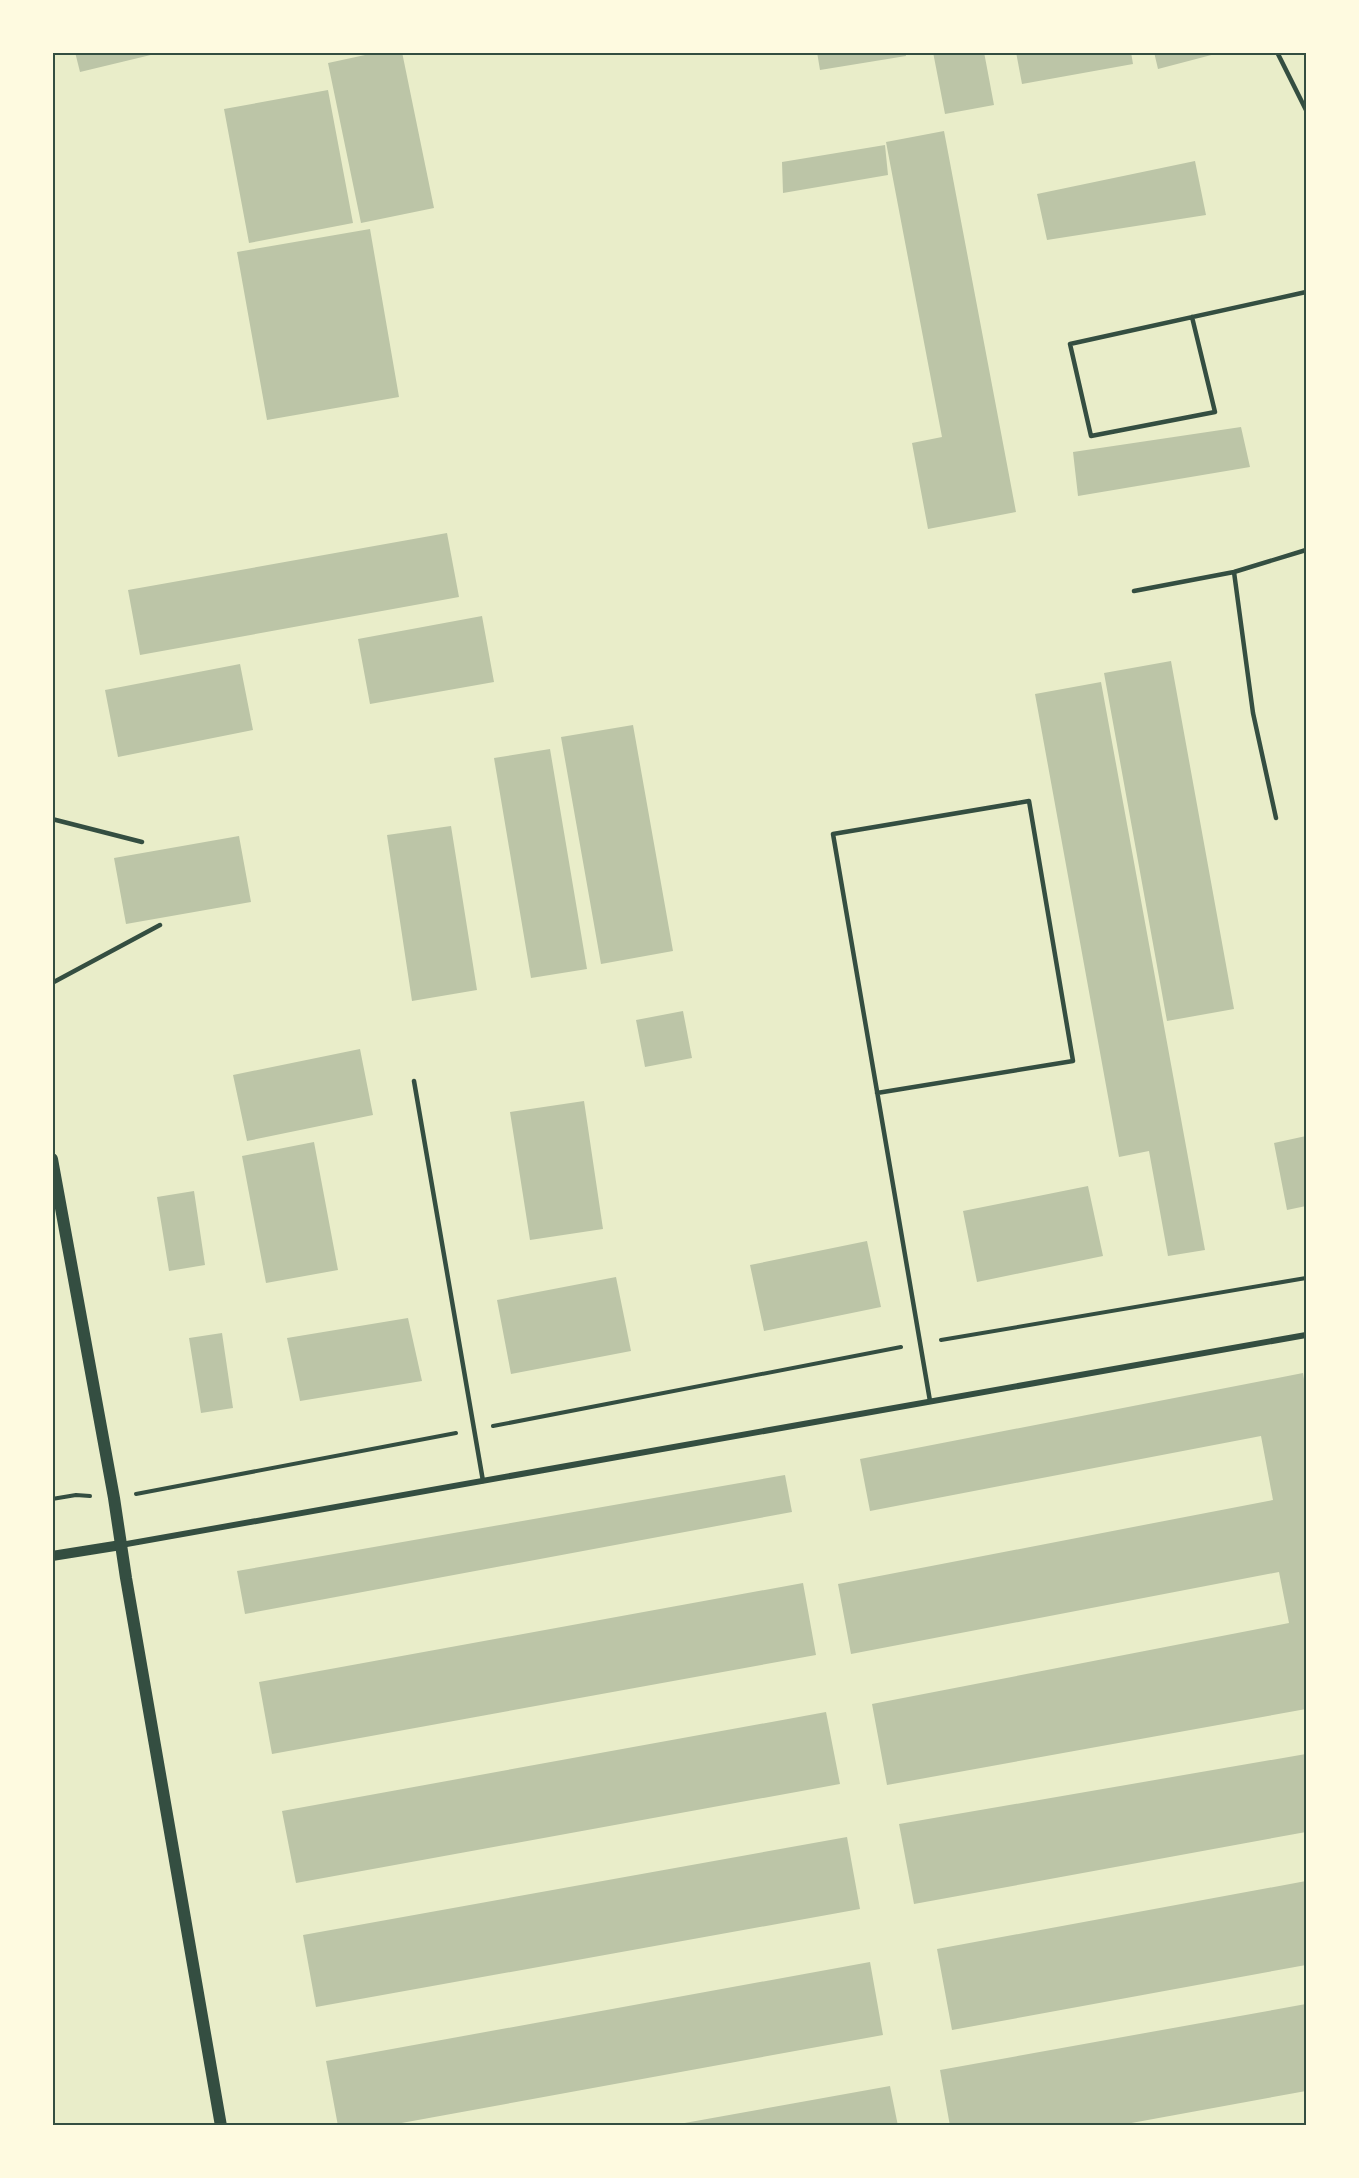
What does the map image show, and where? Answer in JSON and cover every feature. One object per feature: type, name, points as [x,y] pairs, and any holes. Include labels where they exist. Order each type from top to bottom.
[{"type":"main road","points":[[52,1159],[114,1498],[221,2126]]},
{"type":"street","points":[[52,1556],[1306,1335]]},
{"type":"lane","points":[[1277,52],[1306,110]]},
{"type":"lane","points":[[1192,317],[1215,412],[1091,436],[1070,344],[1192,317],[1306,292]]},
{"type":"lane","points":[[1134,591],[1234,572],[1306,550]]},
{"type":"lane","points":[[1234,572],[1253,713],[1276,818]]},
{"type":"lane","points":[[877,1093],[1073,1061],[1029,801],[833,834],[877,1093],[930,1401]]},
{"type":"lane","points":[[52,819],[142,842]]},
{"type":"lane","points":[[52,983],[160,925]]},
{"type":"lane","points":[[414,1081],[483,1481]]},
{"type":"path","points":[[52,1499],[76,1495],[114,1498],[920,1344],[1306,1278]]},
{"type":"building","points":[[75,52],[159,52],[159,53],[80,72]]},
{"type":"building","points":[[379,52],[402,52],[434,208],[361,223],[328,63]]},
{"type":"building","points":[[817,52],[905,52],[906,56],[820,70]]},
{"type":"building","points":[[933,52],[984,52],[994,105],[945,114]]},
{"type":"building","points":[[1016,52],[1131,52],[1133,64],[1022,84]]},
{"type":"building","points":[[1154,52],[1219,52],[1219,53],[1158,69]]},
{"type":"building","points":[[328,90],[353,223],[249,243],[224,109]]},
{"type":"building","points":[[944,131],[1016,512],[928,529],[912,443],[942,437],[886,142]]},
{"type":"building","points":[[885,145],[888,175],[783,193],[782,162]]},
{"type":"building","points":[[1195,161],[1206,215],[1047,240],[1037,194]]},
{"type":"building","points":[[370,229],[399,397],[267,420],[237,252]]},
{"type":"building","points":[[1241,427],[1250,467],[1078,496],[1073,452]]},
{"type":"building","points":[[447,533],[459,597],[140,655],[128,590]]},
{"type":"building","points":[[482,616],[494,682],[370,704],[358,639]]},
{"type":"building","points":[[1171,661],[1234,1009],[1167,1021],[1104,673]]},
{"type":"building","points":[[240,664],[253,730],[118,757],[105,690]]},
{"type":"building","points":[[1101,682],[1205,1250],[1168,1256],[1149,1151],[1119,1157],[1035,694]]},
{"type":"building","points":[[633,725],[673,951],[601,964],[561,737]]},
{"type":"building","points":[[550,749],[587,969],[531,978],[494,758]]},
{"type":"building","points":[[451,826],[477,990],[412,1001],[387,835]]},
{"type":"building","points":[[239,836],[251,902],[126,924],[114,858]]},
{"type":"building","points":[[683,1011],[692,1058],[645,1067],[636,1020]]},
{"type":"building","points":[[360,1049],[373,1115],[247,1141],[233,1075]]},
{"type":"building","points":[[584,1101],[603,1229],[530,1240],[510,1112]]},
{"type":"building","points":[[1306,1136],[1306,1206],[1287,1210],[1274,1143]]},
{"type":"building","points":[[314,1142],[338,1270],[266,1283],[242,1156]]},
{"type":"building","points":[[1088,1186],[1103,1256],[977,1282],[963,1211]]},
{"type":"building","points":[[194,1191],[205,1265],[169,1271],[157,1197]]},
{"type":"building","points":[[867,1241],[881,1307],[764,1331],[750,1265]]},
{"type":"building","points":[[616,1277],[631,1351],[511,1374],[497,1300]]},
{"type":"building","points":[[408,1318],[422,1381],[300,1401],[287,1338]]},
{"type":"building","points":[[222,1333],[233,1408],[201,1413],[189,1338]]},
{"type":"building","points":[[1303,1373],[1306,1391],[1306,1709],[887,1785],[872,1704],[1289,1623],[1279,1572],[851,1654],[838,1584],[1273,1500],[1261,1436],[870,1511],[860,1459]]},
{"type":"building","points":[[785,1475],[792,1512],[245,1614],[237,1571]]},
{"type":"building","points":[[803,1583],[816,1655],[272,1754],[259,1682]]},
{"type":"building","points":[[826,1712],[840,1784],[296,1883],[282,1811]]},
{"type":"building","points":[[1306,1754],[1306,1832],[914,1904],[899,1824]]},
{"type":"building","points":[[847,1837],[860,1909],[316,2007],[303,1935]]},
{"type":"building","points":[[1306,1881],[1306,1965],[952,2030],[937,1949]]},
{"type":"building","points":[[870,1962],[883,2035],[385,2126],[338,2126],[326,2061]]},
{"type":"building","points":[[1306,2004],[1306,2091],[1115,2126],[950,2126],[940,2070]]},
{"type":"building","points":[[890,2086],[898,2126],[679,2126],[679,2124]]}]
